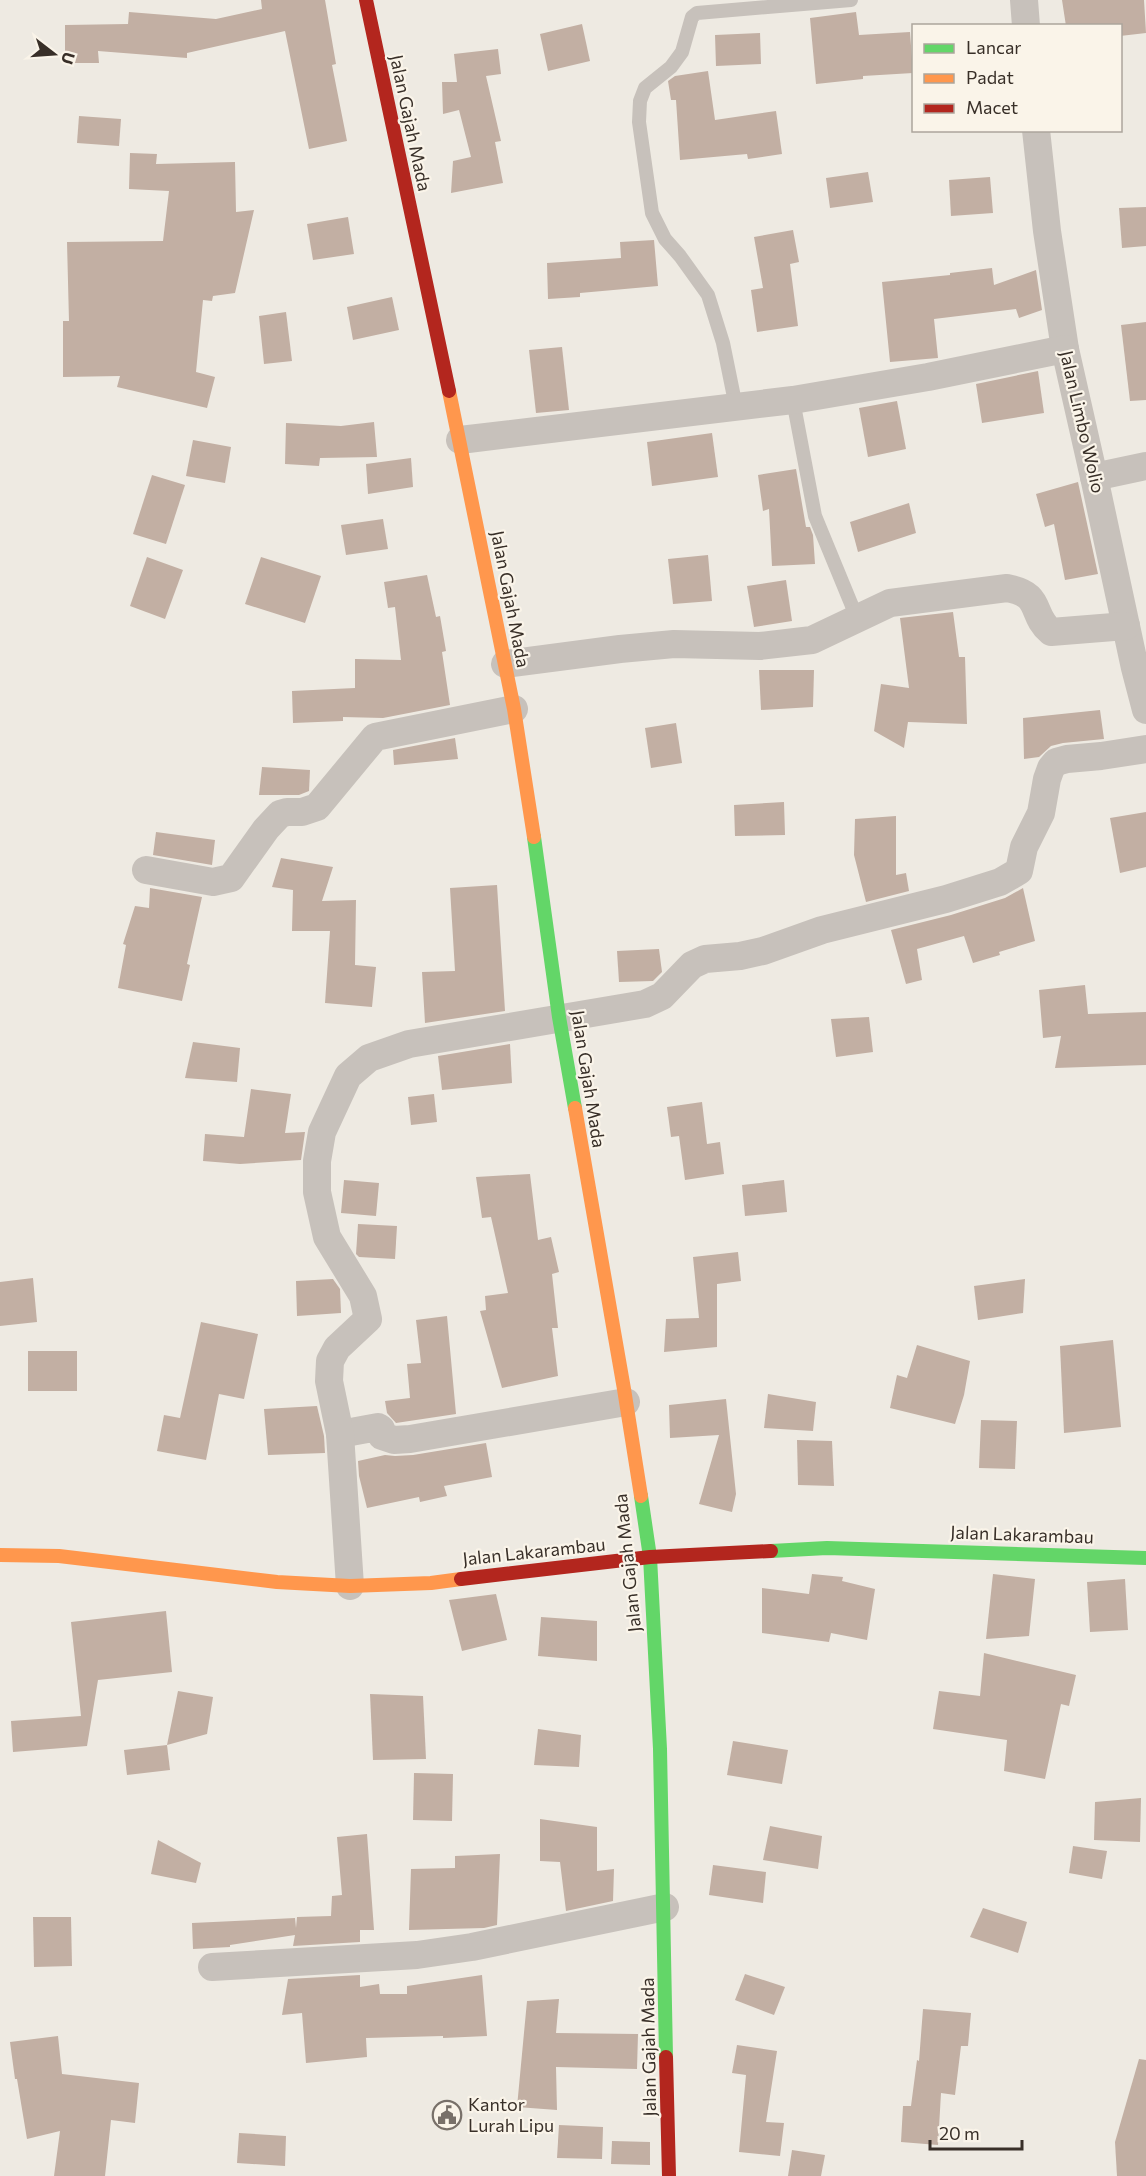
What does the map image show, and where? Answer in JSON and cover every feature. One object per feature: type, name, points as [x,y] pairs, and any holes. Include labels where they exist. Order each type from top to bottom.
[{"type":"main road","name":"Jalan Gajah Mada","points":[[366,0],[460,440],[514,709],[559,1017],[626,1402],[650,1557],[665,1907],[669,2176]]},
{"type":"main road","name":"Jalan Lakarambau","points":[[0,1555],[58,1556],[277,1582],[350,1586],[431,1583],[650,1557],[827,1548],[1146,1558]]},
{"type":"street","points":[[1024,0],[1026,24]]},
{"type":"street","name":"Jalan Limbo Wolio","points":[[1036,132],[1047,231],[1065,349],[1146,710]]},
{"type":"street","points":[[460,440],[793,400],[928,377],[1065,349]]},
{"type":"street","points":[[1094,477],[1146,466]]},
{"type":"street","points":[[505,664],[674,644],[760,646],[812,640],[890,603],[1007,588],[1025,593],[1030,597],[1045,626],[1051,632],[1126,626]]},
{"type":"street","points":[[146,870],[213,882],[231,878],[266,829],[280,814],[302,812],[317,807],[375,737],[514,709]]},
{"type":"street","points":[[350,1586],[340,1434],[329,1381],[330,1360],[338,1348],[368,1319],[368,1313],[363,1296],[327,1237],[317,1192],[317,1161],[322,1132],[348,1076],[369,1058],[409,1044],[645,1004],[662,996],[692,964],[705,959],[740,956],[763,951],[822,930],[946,899],[1000,882],[1019,871],[1024,847],[1041,813],[1047,779],[1056,762],[1146,749]]},
{"type":"street","points":[[340,1434],[378,1427],[381,1429],[382,1436],[394,1440],[410,1439],[626,1402]]},
{"type":"street","points":[[212,1967],[417,1955],[471,1947],[665,1907]]},
{"type":"lane","points":[[735,407],[723,343],[716,314],[708,295],[665,239],[652,213],[639,122],[640,101],[645,88],[671,67],[682,52],[692,17],[697,13],[850,0]]},
{"type":"lane","points":[[793,400],[815,516],[857,618]]},
{"type":"building","points":[[261,0],[325,0],[336,64],[332,65],[347,141],[309,149],[285,31],[187,53],[187,58],[98,51],[99,63],[65,63],[65,25],[128,24],[129,12],[216,19],[262,9]]},
{"type":"building","points":[[1062,0],[1144,0],[1146,33],[1122,36],[1122,24],[1066,24]]},
{"type":"building","points":[[856,12],[859,35],[910,32],[912,73],[863,76],[863,79],[816,84],[810,18]]},
{"type":"building","points":[[582,24],[590,61],[548,71],[540,34]]},
{"type":"building","points":[[760,33],[761,64],[716,66],[715,35]]},
{"type":"building","points":[[498,49],[501,74],[486,76],[501,141],[495,142],[503,183],[451,193],[453,161],[471,157],[459,110],[443,114],[442,82],[457,82],[454,54]]},
{"type":"building","points":[[708,71],[715,120],[776,111],[782,154],[748,159],[747,154],[680,160],[676,100],[671,100],[668,81],[675,76]]},
{"type":"building","points":[[79,116],[121,119],[119,146],[77,143]]},
{"type":"building","points":[[130,153],[157,154],[156,164],[235,162],[236,212],[254,210],[235,293],[213,296],[212,301],[203,300],[196,372],[215,377],[207,408],[117,387],[120,376],[63,377],[63,321],[69,321],[67,242],[163,241],[169,191],[129,189]]},
{"type":"building","points":[[868,172],[873,202],[830,208],[826,178]]},
{"type":"building","points":[[990,177],[993,213],[951,216],[949,180]]},
{"type":"building","points":[[1146,207],[1146,246],[1122,248],[1119,208]]},
{"type":"building","points":[[348,217],[354,254],[313,260],[307,224]]},
{"type":"building","points":[[793,230],[799,262],[790,264],[798,326],[757,332],[751,290],[763,288],[754,237]]},
{"type":"building","points":[[654,240],[658,286],[580,293],[580,297],[548,299],[547,263],[621,258],[620,242]]},
{"type":"building","points":[[992,268],[994,285],[1036,270],[1042,310],[1019,318],[1016,309],[934,319],[938,358],[890,362],[882,282]]},
{"type":"building","points":[[392,297],[399,330],[353,340],[347,307]]},
{"type":"building","points":[[286,312],[292,361],[264,364],[259,316]]},
{"type":"building","points":[[1146,322],[1146,400],[1130,401],[1121,325]]},
{"type":"building","points":[[562,347],[569,410],[536,413],[529,350]]},
{"type":"building","points":[[1038,371],[1044,413],[982,423],[976,384]]},
{"type":"building","points":[[897,401],[906,449],[868,457],[859,408]]},
{"type":"building","points":[[374,422],[377,457],[320,458],[319,466],[285,464],[286,423],[341,426]]},
{"type":"building","points":[[712,433],[718,477],[652,486],[647,442]]},
{"type":"building","points":[[193,440],[231,447],[225,483],[186,476]]},
{"type":"building","points":[[411,458],[413,487],[368,494],[366,464]]},
{"type":"building","points":[[796,469],[806,527],[810,527],[813,535],[815,564],[772,566],[769,509],[763,511],[758,475]]},
{"type":"building","points":[[152,475],[185,485],[166,544],[133,534]]},
{"type":"building","points":[[1078,482],[1098,574],[1065,580],[1054,524],[1045,527],[1036,494]]},
{"type":"building","points":[[909,503],[916,533],[858,552],[850,522]]},
{"type":"building","points":[[383,519],[388,549],[346,555],[341,525]]},
{"type":"building","points":[[708,555],[712,601],[673,604],[668,559]]},
{"type":"building","points":[[147,557],[183,570],[165,619],[130,606]]},
{"type":"building","points":[[261,557],[321,576],[305,623],[245,604]]},
{"type":"building","points":[[427,575],[436,617],[440,616],[446,651],[442,652],[450,705],[383,718],[343,717],[343,721],[293,723],[292,691],[355,688],[355,659],[401,660],[395,607],[388,608],[384,582]]},
{"type":"building","points":[[786,580],[792,621],[754,627],[747,586]]},
{"type":"building","points":[[953,612],[959,657],[965,657],[967,724],[908,722],[904,748],[874,731],[881,684],[909,688],[900,618]]},
{"type":"building","points":[[759,670],[814,670],[813,707],[761,710]]},
{"type":"building","points":[[1100,710],[1104,739],[1051,746],[1039,757],[1024,759],[1023,718]]},
{"type":"building","points":[[676,723],[682,763],[651,768],[645,728]]},
{"type":"building","points":[[455,738],[458,759],[394,765],[393,750]]},
{"type":"building","points":[[262,767],[310,770],[309,791],[299,795],[259,795]]},
{"type":"building","points":[[784,802],[785,835],[735,836],[734,805]]},
{"type":"building","points":[[1146,812],[1146,867],[1120,873],[1110,818]]},
{"type":"building","points":[[896,816],[896,875],[906,873],[909,891],[866,902],[854,855],[855,819]]},
{"type":"building","points":[[156,832],[215,840],[212,865],[153,855]]},
{"type":"building","points":[[281,858],[333,867],[322,901],[356,900],[355,965],[376,967],[372,1007],[325,1003],[330,931],[292,931],[293,890],[272,887]]},
{"type":"building","points":[[497,885],[505,1011],[425,1023],[422,972],[455,971],[450,888]]},
{"type":"building","points":[[150,888],[202,897],[187,964],[190,965],[182,1001],[118,988],[126,945],[123,944],[135,906],[149,908]]},
{"type":"building","points":[[1023,888],[1035,941],[973,963],[964,936],[917,949],[922,980],[906,984],[891,930],[1005,898]]},
{"type":"building","points":[[659,949],[662,972],[653,981],[619,982],[617,951]]},
{"type":"building","points":[[1085,985],[1088,1014],[1146,1012],[1146,1065],[1055,1068],[1061,1036],[1043,1038],[1039,990]]},
{"type":"building","points":[[869,1017],[873,1052],[836,1057],[831,1019]]},
{"type":"building","points":[[193,1042],[240,1048],[237,1082],[185,1078]]},
{"type":"building","points":[[510,1044],[512,1083],[442,1090],[438,1056]]},
{"type":"building","points":[[251,1089],[291,1094],[285,1133],[305,1132],[301,1160],[240,1164],[203,1161],[205,1134],[244,1137]]},
{"type":"building","points":[[434,1094],[437,1122],[411,1125],[408,1097]]},
{"type":"building","points":[[702,1102],[707,1144],[720,1142],[724,1174],[685,1180],[679,1136],[671,1137],[667,1107]]},
{"type":"building","points":[[530,1174],[538,1240],[551,1237],[559,1272],[552,1274],[558,1328],[552,1328],[558,1376],[502,1388],[480,1311],[486,1310],[485,1296],[508,1293],[491,1217],[482,1218],[476,1177]]},
{"type":"building","points":[[344,1180],[379,1183],[376,1216],[341,1213]]},
{"type":"building","points":[[784,1180],[787,1212],[745,1216],[742,1185]]},
{"type":"building","points":[[358,1224],[397,1226],[395,1259],[359,1257],[356,1254]]},
{"type":"building","points":[[738,1252],[741,1281],[717,1284],[717,1347],[664,1352],[666,1319],[699,1318],[693,1257]]},
{"type":"building","points":[[33,1278],[37,1322],[0,1326],[0,1282]]},
{"type":"building","points":[[333,1279],[340,1289],[341,1313],[297,1316],[296,1281]]},
{"type":"building","points":[[1025,1279],[1023,1313],[978,1320],[974,1286]]},
{"type":"building","points":[[447,1316],[456,1414],[396,1423],[387,1413],[385,1401],[410,1398],[407,1364],[421,1363],[416,1320]]},
{"type":"building","points":[[201,1322],[258,1334],[244,1399],[219,1394],[206,1460],[157,1451],[164,1415],[180,1418]]},
{"type":"building","points":[[1113,1340],[1121,1427],[1064,1433],[1060,1346]]},
{"type":"building","points":[[917,1345],[970,1361],[964,1395],[955,1424],[890,1408],[897,1375],[907,1378]]},
{"type":"building","points":[[28,1351],[77,1351],[77,1391],[28,1391]]},
{"type":"building","points":[[768,1394],[816,1402],[813,1431],[764,1428]]},
{"type":"building","points":[[726,1399],[736,1494],[732,1512],[699,1504],[719,1435],[670,1438],[669,1405]]},
{"type":"building","points":[[317,1406],[324,1436],[325,1453],[268,1455],[264,1409]]},
{"type":"building","points":[[981,1420],[1017,1421],[1015,1469],[979,1468]]},
{"type":"building","points":[[797,1440],[832,1441],[834,1486],[798,1485]]},
{"type":"building","points":[[486,1443],[492,1477],[444,1486],[447,1496],[420,1502],[419,1497],[367,1508],[359,1476],[358,1461],[385,1455],[413,1455]]},
{"type":"building","points":[[812,1574],[843,1577],[842,1581],[875,1589],[867,1640],[831,1633],[829,1642],[762,1633],[762,1588],[809,1594]]},
{"type":"building","points":[[993,1574],[1035,1579],[1029,1636],[986,1639]]},
{"type":"building","points":[[1125,1579],[1128,1630],[1090,1632],[1087,1582]]},
{"type":"building","points":[[496,1594],[507,1640],[462,1651],[449,1600]]},
{"type":"building","points":[[166,1611],[172,1672],[98,1680],[87,1746],[13,1752],[11,1721],[81,1716],[71,1622]]},
{"type":"building","points":[[541,1617],[597,1621],[597,1661],[538,1656]]},
{"type":"building","points":[[984,1653],[1076,1675],[1069,1706],[1061,1704],[1045,1779],[1004,1771],[1007,1740],[933,1729],[939,1691],[980,1696]]},
{"type":"building","points":[[178,1691],[213,1697],[207,1734],[167,1745]]},
{"type":"building","points":[[370,1694],[423,1696],[426,1759],[373,1760]]},
{"type":"building","points":[[538,1729],[581,1735],[579,1767],[534,1765]]},
{"type":"building","points":[[733,1741],[788,1750],[782,1784],[727,1775]]},
{"type":"building","points":[[167,1745],[170,1770],[127,1775],[124,1750]]},
{"type":"building","points":[[414,1773],[453,1774],[452,1821],[413,1820]]},
{"type":"building","points":[[1141,1798],[1140,1842],[1094,1840],[1095,1802]]},
{"type":"building","points":[[540,1819],[597,1827],[597,1871],[614,1869],[613,1901],[566,1911],[560,1862],[540,1861]]},
{"type":"building","points":[[770,1826],[822,1836],[818,1869],[763,1860]]},
{"type":"building","points":[[367,1834],[374,1930],[360,1930],[360,1942],[293,1946],[295,1935],[230,1945],[230,1947],[193,1949],[192,1923],[295,1918],[296,1928],[297,1917],[331,1916],[332,1896],[342,1895],[337,1837]]},
{"type":"building","points":[[158,1840],[201,1863],[196,1883],[151,1874]]},
{"type":"building","points":[[1073,1846],[1107,1851],[1102,1879],[1069,1873]]},
{"type":"building","points":[[500,1854],[497,1925],[484,1928],[409,1930],[411,1869],[455,1868],[455,1856]]},
{"type":"building","points":[[713,1865],[766,1872],[763,1903],[709,1895]]},
{"type":"building","points":[[983,1908],[1027,1922],[1018,1953],[970,1937]]},
{"type":"building","points":[[33,1917],[71,1917],[72,1966],[34,1967]]},
{"type":"building","points":[[745,1974],[785,1987],[774,2015],[735,2000]]},
{"type":"building","points":[[360,1975],[360,1987],[379,1984],[380,1994],[407,1994],[407,1986],[482,1975],[487,2036],[366,2038],[367,2057],[306,2063],[302,2013],[282,2015],[288,1979]]},
{"type":"building","points":[[559,1999],[556,2033],[638,2034],[637,2069],[556,2067],[557,2110],[517,2107],[527,2001]]},
{"type":"building","points":[[923,2009],[971,2013],[968,2046],[961,2046],[955,2095],[941,2093],[938,2145],[901,2142],[903,2106],[911,2106],[917,2060],[919,2061]]},
{"type":"building","points":[[58,2036],[62,2074],[139,2083],[135,2123],[111,2120],[105,2176],[54,2176],[60,2131],[27,2139],[10,2042]]},
{"type":"building","points":[[737,2045],[777,2051],[766,2122],[784,2123],[780,2156],[739,2152],[746,2075],[732,2073]]},
{"type":"building","points":[[1139,2059],[1146,2060],[1146,2176],[1117,2176],[1115,2142]]},
{"type":"building","points":[[559,2125],[603,2127],[602,2159],[557,2158]]},
{"type":"building","points":[[239,2133],[286,2136],[285,2166],[237,2163]]},
{"type":"building","points":[[612,2141],[650,2142],[650,2165],[611,2164]]},
{"type":"building","points":[[792,2150],[825,2155],[821,2176],[788,2176]]},
{"type":"traffic: fast","points":[[534,837],[559,1017],[575,1108]]},
{"type":"traffic: fast","points":[[641,1496],[650,1557],[660,1749],[666,2057]]},
{"type":"traffic: fast","points":[[771,1551],[827,1548],[1146,1558]]},
{"type":"traffic: slow","points":[[449,391],[514,709],[534,837]]},
{"type":"traffic: slow","points":[[575,1108],[641,1496]]},
{"type":"traffic: slow","points":[[0,1555],[59,1556],[277,1582],[350,1586],[431,1583],[461,1579]]},
{"type":"traffic: jam","points":[[366,0],[449,391]]},
{"type":"traffic: jam","points":[[461,1579],[650,1557],[771,1551]]},
{"type":"traffic: jam","points":[[666,2057],[669,2176]]},
{"type":"place","name":"Kantor Lurah Lipu","points":[[447,2115]]}]
